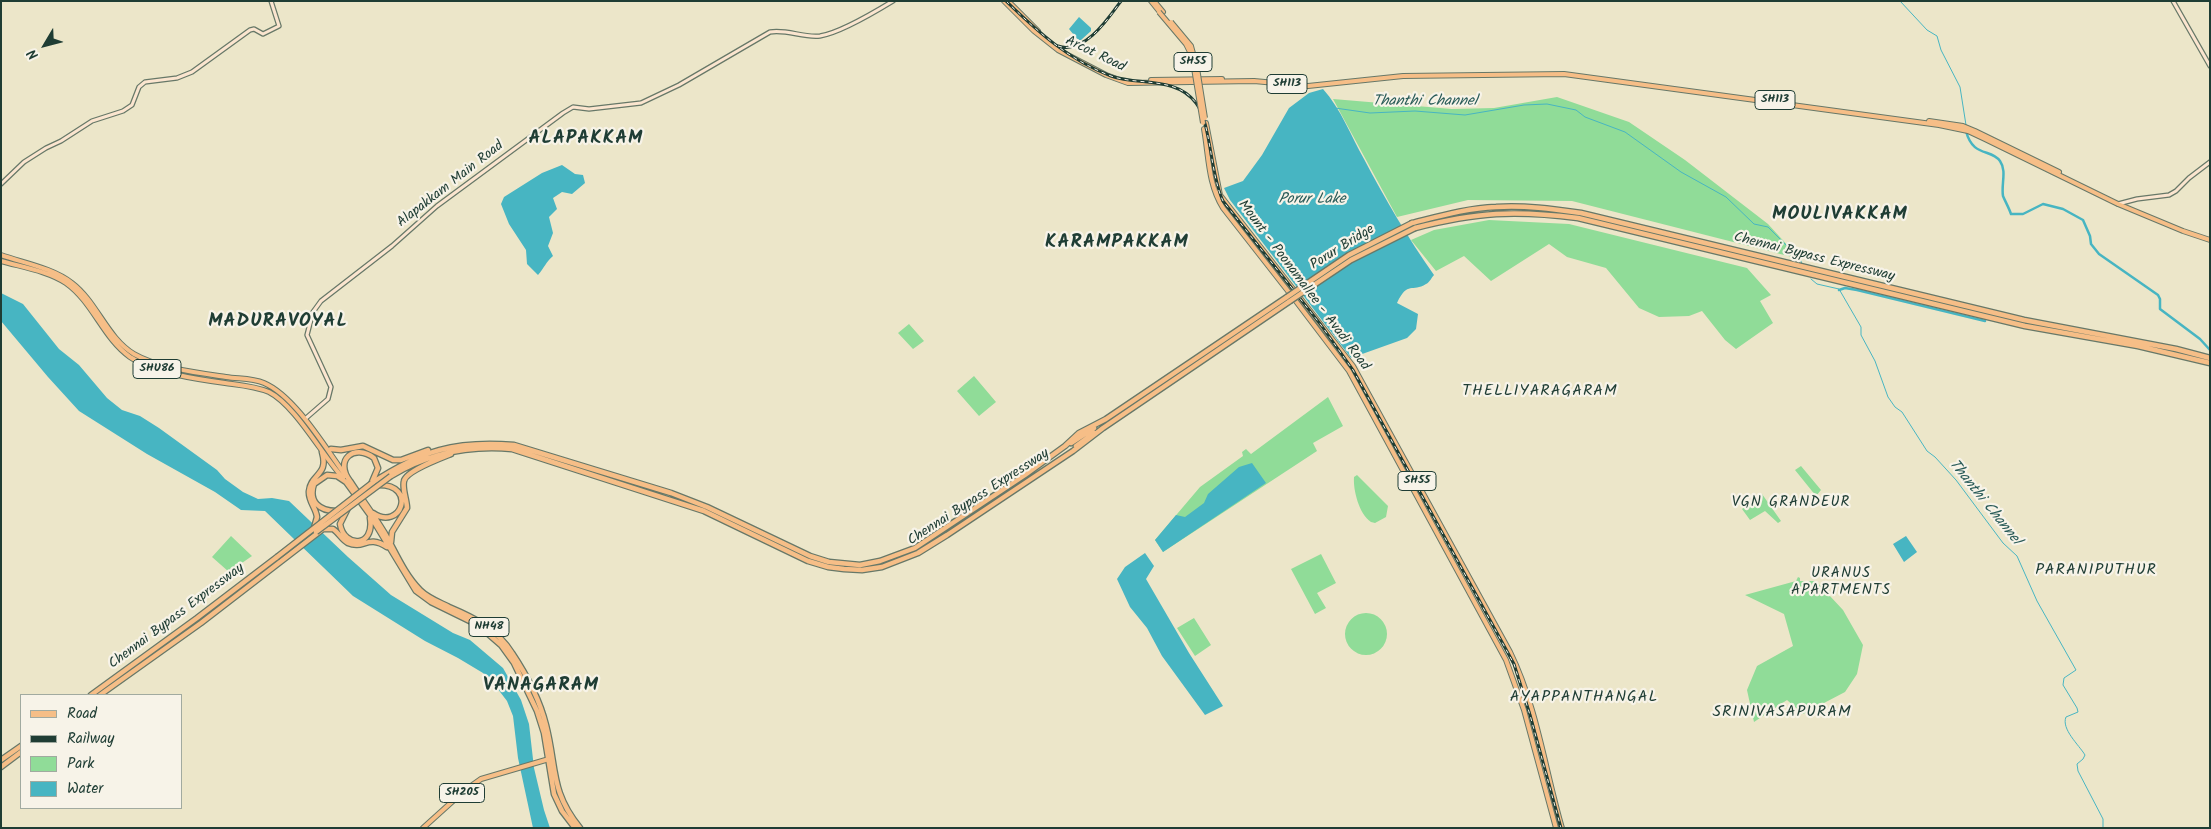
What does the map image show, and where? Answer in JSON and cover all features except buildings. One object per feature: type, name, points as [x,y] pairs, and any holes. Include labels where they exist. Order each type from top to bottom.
[{"type":"highway","name":"Chennai Bypass Expressway","points":[[1414,226],[1497,213],[1534,212],[1578,218],[1967,309],[2210,363]]},
{"type":"highway","name":"Porur Bridge","points":[[1289,299],[1351,260],[1414,226]]},
{"type":"highway","points":[[1289,299],[1106,426],[1105,420],[1289,299]]},
{"type":"highway","name":"Chennai Bypass Expressway","points":[[1998,316],[2176,349],[2210,358]]},
{"type":"highway","name":"Chennai Bypass Expressway","points":[[390,474],[399,465],[442,448],[466,444],[514,445],[671,493],[792,548],[829,562],[860,564],[899,556],[929,539],[1105,420]]},
{"type":"highway","name":"Chennai Bypass Expressway","points":[[718,514],[789,552],[828,567],[862,570],[882,567],[918,553],[1106,426]]},
{"type":"highway","points":[[331,449],[344,450],[363,446],[393,460],[400,460],[434,448],[442,448]]},
{"type":"highway","points":[[1065,446],[1069,448],[1070,452]]},
{"type":"highway","name":"Chennai Bypass Expressway","points":[[390,474],[409,465],[467,448],[512,449],[706,509]]},
{"type":"highway","points":[[315,531],[333,529],[344,540],[352,544],[377,541],[392,545],[392,532],[407,508],[403,482],[405,477],[411,472],[467,448]]},
{"type":"highway","points":[[322,452],[325,464],[322,475],[313,487],[314,500],[322,509],[336,511]]},
{"type":"highway","points":[[346,480],[343,468],[345,460],[356,452],[366,453],[376,460],[378,471],[372,483]]},
{"type":"highway","points":[[315,531],[336,511],[372,483],[390,474]]},
{"type":"highway","points":[[279,558],[353,504],[390,474]]},
{"type":"highway","points":[[315,531],[317,517],[309,498],[309,488],[315,478],[322,475],[333,475],[346,480]]},
{"type":"highway","name":"SHU86","points":[[346,480],[382,532]]},
{"type":"highway","points":[[353,504],[341,518],[342,533],[346,538],[355,541],[363,540],[370,534],[370,513],[382,518],[388,518],[398,513],[402,506],[402,497],[395,488],[390,485],[378,485]]},
{"type":"highway","name":"NH48","points":[[382,532],[392,545],[409,575],[423,593],[485,624],[507,645],[542,711],[556,800],[575,828]]},
{"type":"highway","name":"NH48","points":[[392,545],[396,565],[420,595],[478,625],[501,645],[514,663],[537,711],[560,798],[580,828]]},
{"type":"highway","name":"Chennai Bypass Expressway","points":[[92,694],[279,558]]},
{"type":"highway","name":"Chennai Bypass Expressway","points":[[101,694],[201,623],[279,558]]},
{"type":"highway","points":[[1,760],[20,747]]},
{"type":"highway","points":[[1,767],[20,753]]},
{"type":"main road","points":[[1,184],[24,162],[54,143],[61,141],[92,121],[123,111],[132,105],[139,87],[145,82],[180,77],[198,69],[250,30],[257,30],[263,34],[280,26],[271,1]]},
{"type":"main road","name":"Alapakkam Main Road","points":[[304,420],[328,400],[331,387],[307,335],[313,312],[321,301],[392,246],[437,206],[563,113],[573,107],[589,108],[641,103],[679,85],[770,32],[783,31],[819,36],[838,30],[891,1]]},
{"type":"main road","name":"Arcot Road","points":[[1004,1],[1046,42],[1079,61],[1128,81],[1254,81],[1308,86],[1401,75],[1566,72],[1951,124],[1975,131],[2120,204]]},
{"type":"main road","name":"Arcot Road","points":[[1008,1],[1042,35],[1079,61]]},
{"type":"main road","name":"SH55","points":[[1152,1],[1155,7],[1161,11]]},
{"type":"main road","name":"SH55","points":[[1152,1],[1187,39],[1193,51],[1211,163]]},
{"type":"main road","points":[[2173,1],[2210,66]]},
{"type":"main road","points":[[1197,99],[1204,98]]},
{"type":"main road","points":[[2120,204],[2137,199],[2169,195],[2210,162]]},
{"type":"main road","name":"Mount - Poonamallee - Avadi Road","points":[[1211,163],[1212,189],[1223,208],[1348,371],[1500,649],[1519,692],[1556,828]]},
{"type":"main road","name":"Mount - Poonamallee - Avadi Road","points":[[1211,163],[1217,185],[1224,199],[1353,366],[1510,652],[1528,700],[1562,828]]},
{"type":"main road","name":"SH113","points":[[2120,204],[2155,220],[2210,240]]},
{"type":"main road","name":"SHU86","points":[[1,255],[62,277],[72,283],[123,346],[133,353],[162,364],[222,376],[255,380],[265,383],[283,394],[322,443],[346,480]]},
{"type":"main road","name":"SHU86","points":[[1,261],[56,278],[79,295],[92,309],[114,343],[130,357],[159,369],[196,379],[252,386],[270,392],[279,399],[346,480]]},
{"type":"main road","points":[[221,382],[222,376]]},
{"type":"main road","name":"SH205","points":[[422,828],[481,780],[550,760]]},
{"type":"green space","points":[[1557,97],[1629,122],[1685,160],[1768,224],[1790,248],[1796,258],[1572,201],[1468,200],[1397,217],[1333,99],[1452,109],[1494,108]]},
{"type":"green space","points":[[1489,220],[1569,224],[1747,268],[1771,295],[1760,301],[1773,323],[1736,349],[1725,340],[1702,311],[1689,316],[1659,317],[1639,308],[1606,268],[1567,257],[1549,244],[1491,281],[1464,256],[1436,271],[1411,240],[1434,230]]},
{"type":"green space","points":[[909,324],[924,341],[913,349],[898,333]]},
{"type":"green space","points":[[974,376],[996,402],[979,416],[957,391]]},
{"type":"green space","points":[[1328,397],[1343,426],[1313,443],[1317,451],[1163,552],[1155,540],[1200,487],[1243,456],[1242,452],[1246,449],[1251,454]]},
{"type":"green space","points":[[1801,466],[1821,490],[1816,496],[1795,470]]},
{"type":"green space","points":[[1357,475],[1388,506],[1386,517],[1375,523],[1367,518],[1360,508],[1354,482],[1354,477]]},
{"type":"green space","points":[[1762,494],[1781,521],[1778,523],[1765,511],[1750,520],[1742,509]]},
{"type":"green space","points":[[231,536],[252,556],[229,572],[212,557]]},
{"type":"green space","points":[[1321,554],[1336,583],[1317,593],[1326,608],[1315,614],[1291,569]]},
{"type":"green space","points":[[1798,577],[1800,581],[1816,581],[1843,610],[1863,645],[1857,674],[1845,692],[1803,714],[1787,700],[1754,722],[1747,690],[1757,666],[1793,646],[1784,614],[1745,595],[1796,581]]},
{"type":"green space","points":[[1370,613],[1378,616],[1384,622],[1387,634],[1384,646],[1378,652],[1362,655],[1354,652],[1348,646],[1345,630],[1348,622],[1354,616]]},
{"type":"green space","points":[[1194,618],[1211,645],[1195,656],[1177,628]]},
{"type":"water","points":[[1079,17],[1091,28],[1091,31],[1081,40],[1078,40],[1069,29]]},
{"type":"water","name":"Porur Lake","points":[[1323,89],[1340,114],[1397,218],[1434,275],[1427,283],[1417,288],[1407,289],[1397,303],[1418,314],[1416,329],[1407,338],[1351,358],[1230,200],[1224,188],[1243,181],[1262,155],[1289,108],[1309,93]]},
{"type":"water","points":[[562,165],[575,174],[583,175],[585,183],[572,194],[562,192],[553,198],[557,209],[549,217],[553,233],[548,246],[553,256],[538,275],[527,264],[526,250],[509,224],[501,204],[504,197],[542,173]]},
{"type":"water","points":[[1,293],[23,304],[59,349],[79,365],[107,398],[122,410],[140,416],[159,428],[217,470],[225,479],[243,492],[258,499],[272,498],[289,501],[391,595],[453,633],[470,640],[503,668],[521,700],[529,724],[534,768],[550,828],[533,828],[518,758],[513,716],[507,701],[483,673],[425,641],[353,596],[265,511],[241,510],[215,492],[147,454],[79,411],[1,321]]},
{"type":"water","points":[[1252,463],[1266,483],[1163,552],[1155,540],[1176,515],[1185,517],[1204,503],[1208,494],[1239,467]]},
{"type":"water","points":[[1906,536],[1917,552],[1904,562],[1893,544]]},
{"type":"water","points":[[1145,553],[1154,566],[1146,579],[1189,653],[1223,706],[1205,715],[1162,656],[1147,628],[1130,607],[1117,579],[1125,567]]},
{"type":"waterway","points":[[1900,1],[1927,30],[1937,36],[1941,50],[1960,87],[1966,125]]},
{"type":"waterway","name":"Thanthi Channel","points":[[1335,108],[1370,113],[1415,111],[1465,115],[1524,105],[1547,104],[1576,110],[1585,117],[1625,132],[1681,172],[1726,197],[1754,224],[1768,227],[1800,259],[1802,264]]},
{"type":"waterway","points":[[1966,131],[1969,140],[1977,149],[1996,157],[2000,161],[2003,169],[2003,196],[2011,214],[2023,214],[2043,204],[2063,209],[2083,220],[2090,236],[2091,244],[2099,254],[2158,295],[2160,309],[2200,339],[2210,350]]},
{"type":"waterway","name":"Thanthi Channel","points":[[1811,279],[1817,284],[1839,289],[1861,327],[1861,335],[1875,361],[1888,397],[1895,407],[1902,412],[1927,451],[1956,480],[2003,543],[2017,556],[2037,601],[2076,670],[2064,678],[2063,685],[2078,712],[2066,717],[2065,722],[2071,737],[2085,755],[2077,764],[2078,771],[2103,819],[2103,828]]},
{"type":"waterway","points":[[1839,290],[1845,288],[1857,290],[1985,321]]},
{"type":"railway","points":[[1006,1],[1042,34],[1081,62],[1122,79],[1168,85],[1188,94],[1196,103],[1205,123],[1215,177],[1223,201],[1321,325],[1353,370],[1514,664],[1561,828]]},
{"type":"railway","points":[[1058,46],[1068,47],[1086,40],[1102,26],[1121,1]]},
{"type":"district","name":"ALAPAKKAM","points":[[586,140]]},
{"type":"district","name":"MOULIVAKKAM","points":[[1840,216]]},
{"type":"district","name":"KARAMPAKKAM","points":[[1117,244]]},
{"type":"district","name":"MADURAVOYAL","points":[[278,323]]},
{"type":"district","name":"THELLIYARAGARAM","points":[[1540,392]]},
{"type":"district","name":"VGN GRANDEUR","points":[[1791,503]]},
{"type":"district","name":"PARANIPUTHUR","points":[[2096,571]]},
{"type":"district","name":"URANUS APARTMENTS","points":[[1841,582]]},
{"type":"district","name":"VANAGARAM","points":[[541,687]]},
{"type":"district","name":"AYAPPANTHANGAL","points":[[1584,698]]},
{"type":"district","name":"SRINIVASAPURAM","points":[[1782,713]]}]
